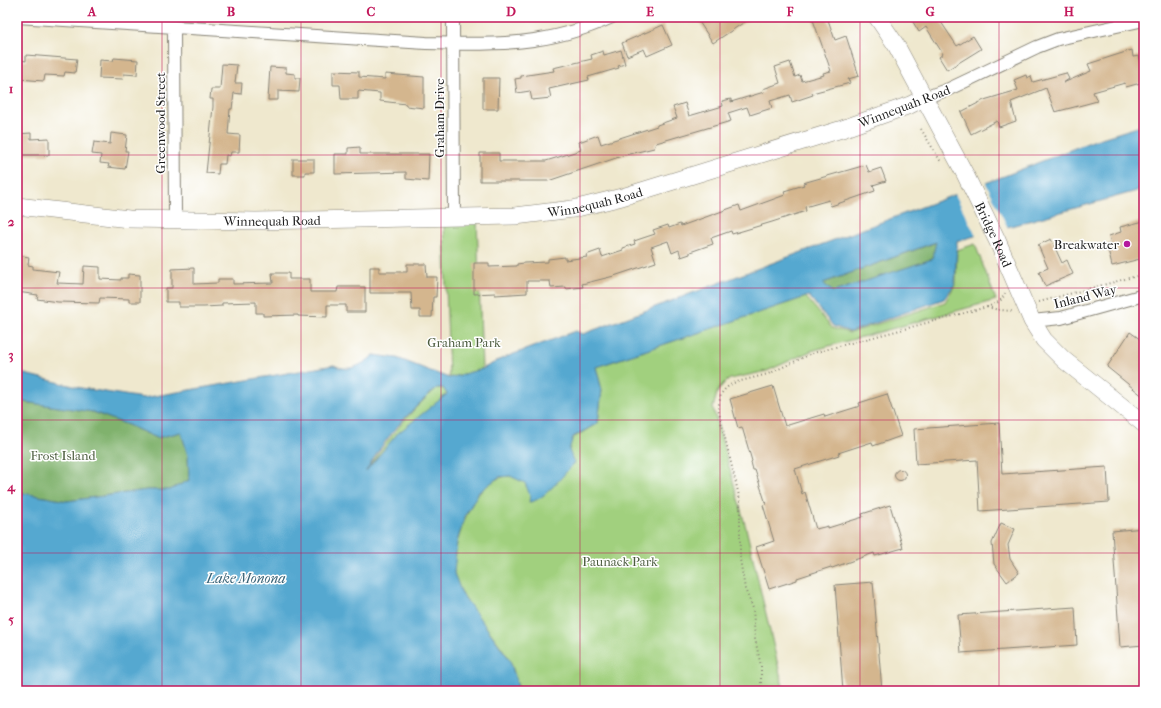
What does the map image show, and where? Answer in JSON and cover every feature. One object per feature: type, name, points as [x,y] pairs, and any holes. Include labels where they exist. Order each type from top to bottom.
[{"type":"street","points":[[17,17],[453,44],[524,43],[558,36],[612,17]]},
{"type":"street","name":"Graham Drive","points":[[453,17],[454,219]]},
{"type":"street","name":"Bridge Road","points":[[877,17],[896,45],[965,174],[997,240],[1032,321],[1044,340],[1064,360],[1144,424]]},
{"type":"street","name":"Winnequah Road","points":[[17,206],[107,218],[256,221],[454,219],[515,216],[574,209],[622,197],[842,129],[910,105],[949,89],[1037,47],[1058,39],[1144,20]]},
{"type":"street","name":"Greenwood Street","points":[[174,27],[175,220]]},
{"type":"street","name":"Inland Way","points":[[1032,321],[1061,318],[1144,295]]},
{"type":"path","points":[[921,129],[944,167]]},
{"type":"path","points":[[1044,300],[1144,274]]},
{"type":"path","points":[[761,691],[761,666],[755,639],[753,608],[744,583],[740,559],[740,500],[718,409],[721,394],[733,383],[768,374],[813,353],[987,307],[1003,299],[1005,293]]},
{"type":"path","points":[[987,307],[1013,311]]},
{"type":"green space","name":"Graham Park","points":[[477,218],[482,369],[449,378],[444,224]]},
{"type":"green space","points":[[937,242],[932,259],[833,292],[823,283]]},
{"type":"green space","name":"Paunack Park","points":[[975,244],[996,300],[811,351],[767,371],[730,379],[723,384],[717,393],[713,408],[746,528],[784,691],[519,691],[509,659],[469,604],[457,582],[454,573],[454,557],[456,548],[461,529],[471,506],[487,485],[497,479],[510,476],[598,423],[602,390],[596,367],[806,297],[832,328],[850,333],[945,302],[956,283],[957,250]]},
{"type":"green space","points":[[437,388],[443,388],[447,393],[362,477],[388,441],[415,408]]},
{"type":"green space","name":"Frost Island","points":[[17,401],[93,412],[157,438],[181,432],[188,455],[189,480],[170,490],[147,490],[67,501],[17,492]]},
{"type":"water","name":"Lake Monona","points":[[1144,125],[1144,189],[957,241],[955,284],[944,299],[850,332],[833,326],[809,296],[596,367],[602,390],[598,423],[573,437],[569,450],[574,463],[547,492],[535,501],[529,502],[530,496],[525,483],[510,476],[499,477],[479,492],[465,516],[457,542],[454,573],[462,594],[510,660],[519,691],[17,691],[17,492],[67,501],[147,490],[170,490],[189,480],[188,455],[181,432],[157,438],[93,412],[17,401],[17,372],[81,388],[143,398],[334,365],[350,368],[360,365],[374,355],[397,358],[449,378],[482,369],[503,358],[576,331],[583,334],[1007,175],[1095,140]],"holes":[[[936,242],[932,259],[833,292],[823,283]],[[437,388],[443,388],[447,394],[397,434],[366,471],[373,459],[398,426]]]},
{"type":"pier","points":[[985,181],[1009,230],[977,238],[954,192]]},
{"type":"building","points":[[696,17],[752,17],[713,43]]},
{"type":"building","points":[[812,17],[827,17],[835,40],[846,36],[859,76],[848,79],[850,83],[812,93],[813,95],[792,102],[790,95],[770,101],[772,108],[750,115],[747,107],[728,113],[731,121],[656,143],[654,148],[625,155],[548,181],[480,181],[480,153],[499,153],[499,161],[546,161],[581,150],[579,142],[598,135],[601,144],[677,118],[673,107],[685,103],[689,116],[723,106],[722,101],[731,99],[731,102],[764,92],[763,89],[780,83],[775,67],[790,62],[795,77],[800,75],[802,81],[824,75],[823,73],[831,71]]},
{"type":"building","points":[[910,17],[943,17],[939,19],[957,46],[973,36],[981,49],[947,70],[939,57],[943,54],[926,27],[919,32]]},
{"type":"building","points":[[663,25],[672,45],[647,56],[644,49],[627,56],[622,43]]},
{"type":"building","points":[[621,50],[625,64],[618,66],[619,68],[588,77],[589,80],[549,89],[551,98],[532,100],[530,91],[517,93],[515,79],[521,78],[521,76],[554,71],[553,68],[592,59],[591,55],[603,51],[604,55]]},
{"type":"building","points":[[1132,50],[1133,57],[1139,56],[1144,73],[1144,82],[1126,87],[1125,83],[1093,92],[1097,101],[1055,112],[1046,88],[1011,102],[1016,121],[999,127],[997,121],[971,134],[961,112],[984,100],[1018,90],[1014,80],[1026,75],[1027,78],[1031,76],[1033,82],[1066,73],[1069,79],[1063,83],[1091,71],[1088,64]]},
{"type":"building","points":[[26,55],[77,59],[75,73],[65,72],[64,76],[45,75],[44,81],[18,79],[20,60],[26,61]]},
{"type":"building","points":[[114,58],[138,60],[137,75],[124,74],[123,79],[99,78],[100,60],[113,61]]},
{"type":"building","points":[[222,64],[237,65],[235,83],[242,83],[241,94],[234,93],[232,109],[230,109],[228,134],[240,135],[239,152],[231,152],[230,156],[226,155],[225,164],[219,164],[218,174],[206,173],[213,107],[213,99],[210,99],[211,89],[220,89]]},
{"type":"building","points":[[270,67],[286,68],[286,73],[295,74],[295,78],[300,78],[299,92],[278,91],[278,100],[268,100]]},
{"type":"building","points":[[333,71],[359,72],[359,77],[385,79],[385,74],[424,77],[424,108],[380,101],[380,93],[358,91],[358,99],[341,99],[340,85],[333,85]]},
{"type":"building","points":[[483,78],[499,78],[498,109],[483,109]]},
{"type":"building","points":[[31,133],[31,139],[49,138],[49,155],[17,155],[17,134]]},
{"type":"building","points":[[111,133],[127,135],[125,151],[128,151],[125,169],[108,167],[109,164],[100,163],[101,155],[92,154],[94,142],[110,144]]},
{"type":"building","points":[[360,147],[360,154],[429,154],[428,181],[406,179],[406,172],[335,174],[335,154],[348,154],[348,148]]},
{"type":"building","points":[[293,159],[314,159],[314,172],[305,172],[305,175],[293,175]]},
{"type":"building","points":[[866,165],[869,172],[881,168],[886,181],[873,185],[875,191],[831,206],[829,200],[805,207],[806,211],[772,222],[732,234],[731,231],[711,238],[713,244],[690,252],[690,254],[681,257],[679,250],[672,253],[668,241],[651,247],[656,262],[614,276],[582,284],[583,287],[566,289],[566,287],[551,288],[550,281],[527,281],[527,293],[495,295],[495,293],[474,294],[474,263],[489,263],[489,267],[517,266],[517,264],[524,263],[548,262],[548,259],[565,257],[565,260],[587,257],[586,255],[600,250],[602,257],[635,244],[634,241],[655,234],[653,230],[668,225],[669,228],[680,224],[681,226],[739,205],[741,211],[785,195],[784,191],[804,185],[803,183]]},
{"type":"building","name":"Breakwater","points":[[1144,221],[1144,258],[1112,266],[1107,245],[1111,243],[1109,236],[1121,232],[1120,227]]},
{"type":"building","points":[[1051,239],[1062,263],[1067,260],[1073,274],[1045,286],[1039,272],[1048,268],[1038,245]]},
{"type":"building","points":[[17,255],[29,257],[28,265],[33,266],[33,269],[59,272],[57,283],[83,284],[84,266],[100,267],[100,279],[121,280],[121,278],[128,278],[128,274],[140,275],[140,302],[129,302],[129,299],[100,298],[99,303],[58,302],[37,299],[38,295],[17,292]]},
{"type":"building","points":[[407,264],[426,264],[427,277],[437,277],[436,297],[433,297],[432,317],[420,317],[420,310],[412,310],[411,293],[370,293],[370,267],[379,267],[379,272],[407,272]]},
{"type":"building","points":[[194,268],[194,284],[218,283],[218,279],[233,279],[233,284],[273,283],[272,273],[289,273],[289,279],[310,279],[310,292],[337,292],[338,287],[365,287],[365,312],[346,312],[346,305],[327,305],[327,317],[298,315],[263,316],[263,313],[256,313],[256,302],[222,303],[222,306],[179,307],[179,302],[166,302],[166,288],[172,288],[172,269]]},
{"type":"building","points":[[1130,332],[1144,342],[1144,397],[1107,367]]},
{"type":"building","points":[[773,386],[785,426],[824,414],[825,417],[860,406],[859,403],[887,394],[901,436],[873,446],[872,442],[838,453],[839,455],[795,469],[802,494],[805,492],[816,529],[828,526],[828,528],[863,517],[862,514],[890,505],[903,548],[875,556],[874,553],[832,568],[831,567],[797,578],[797,580],[769,589],[756,547],[774,541],[763,505],[766,504],[755,470],[753,470],[752,461],[742,427],[738,428],[730,399]]},
{"type":"building","points":[[999,423],[1002,474],[1107,467],[1109,502],[980,511],[977,460],[916,464],[914,429]]},
{"type":"building","points":[[900,469],[904,471],[906,475],[904,479],[900,481],[896,479],[894,475],[896,471]]},
{"type":"building","points":[[1001,523],[1015,529],[1008,545],[1010,559],[1019,573],[1007,582],[994,564],[992,543]]},
{"type":"building","points":[[1144,528],[1144,645],[1120,647],[1112,531]]},
{"type":"building","points":[[873,582],[882,691],[843,691],[835,585]]},
{"type":"building","points":[[1075,607],[1077,645],[961,653],[958,615]]},
{"type":"place","name":"Breakwater","points":[[1127,244]]}]
